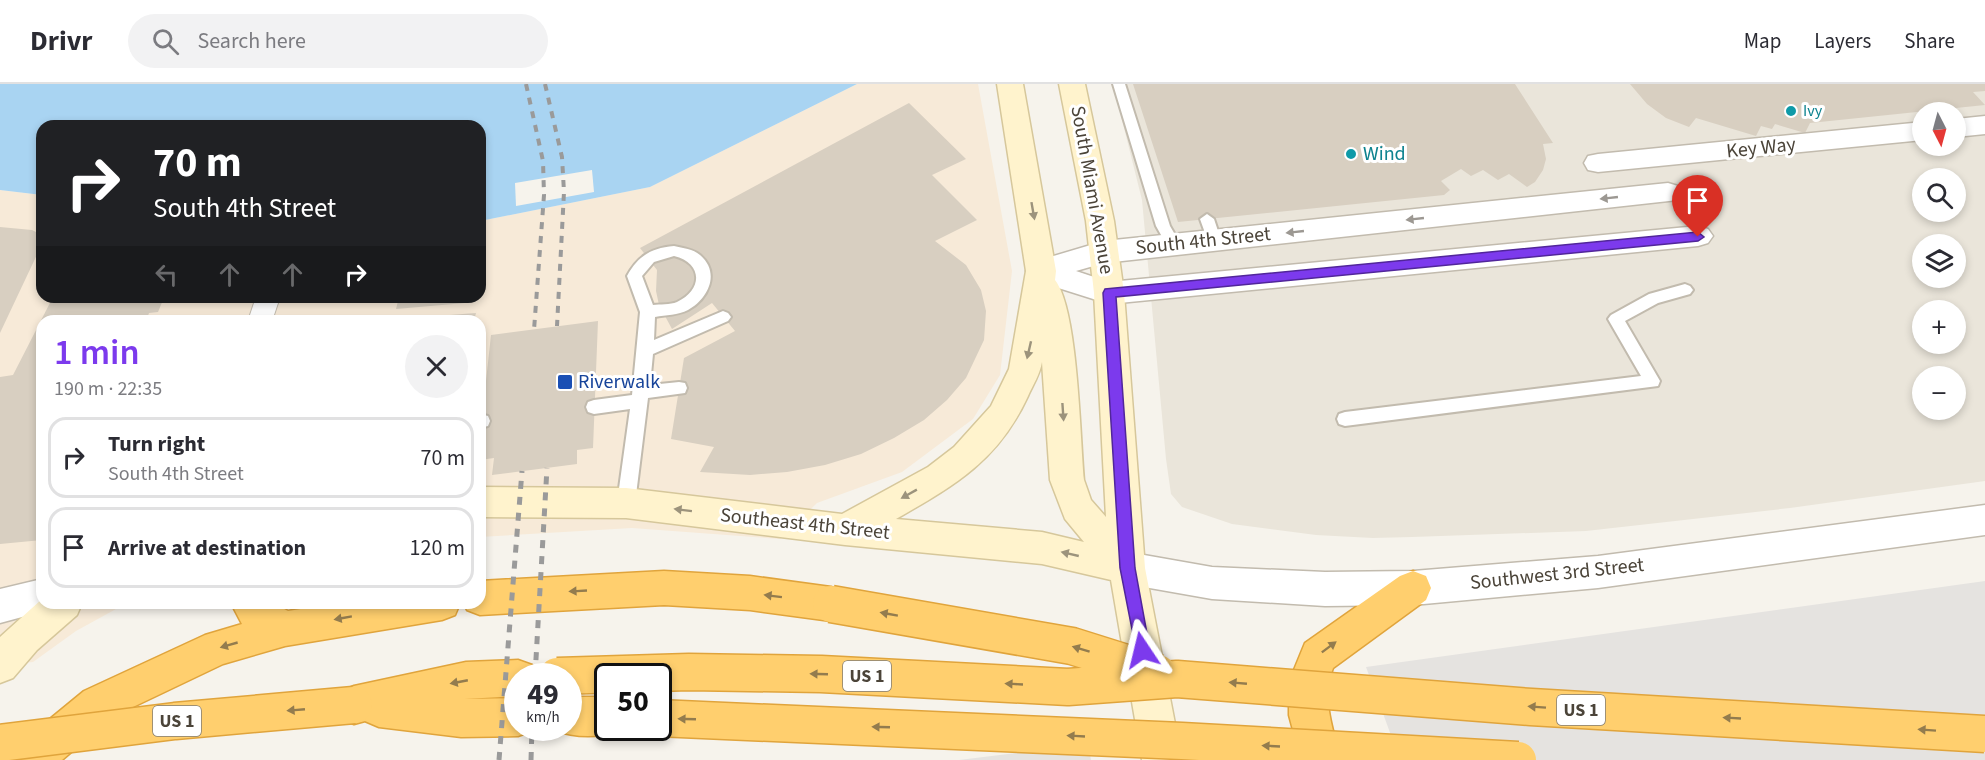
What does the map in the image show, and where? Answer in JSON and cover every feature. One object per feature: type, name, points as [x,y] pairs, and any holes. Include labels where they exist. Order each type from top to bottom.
[{"type":"highway","points":[[486,598],[664,588],[750,594],[831,604],[1072,646],[1177,679]]},
{"type":"highway","points":[[1321,760],[1309,715],[1308,682],[1318,656],[1413,588]]},
{"type":"highway","points":[[253,609],[256,613],[285,629]]},
{"type":"highway","points":[[31,760],[98,704],[158,674],[218,648],[285,629],[406,609]]},
{"type":"highway","name":"US 1","points":[[582,675],[689,672],[821,674],[1068,687],[1177,679],[1531,707],[1985,734]]},
{"type":"highway","name":"US 1","points":[[0,743],[174,721],[354,705],[466,680],[504,679]]},
{"type":"highway","points":[[354,705],[461,718],[504,717]]},
{"type":"highway","points":[[672,719],[1170,741],[1518,760]]},
{"type":"main road","name":"South Miami Avenue","points":[[1072,84],[1095,188],[1104,252],[1109,293],[1127,568],[1162,760]]},
{"type":"main road","points":[[1011,86],[1041,271],[1056,332],[1067,480],[1077,508],[1127,568]]},
{"type":"main road","points":[[845,530],[940,477],[966,457],[1003,415],[1027,360],[1041,271]]},
{"type":"main road","name":"Southeast 4th Street","points":[[486,502],[626,503],[845,530],[1042,548],[1127,568]]},
{"type":"main road","points":[[0,665],[24,638],[57,609]]},
{"type":"street","points":[[1966,127],[1985,125]]},
{"type":"street","name":"Key Way","points":[[1598,163],[1912,133]]},
{"type":"street","name":"South 4th Street","points":[[1041,271],[1104,252],[1174,245],[1211,230],[1668,193]]},
{"type":"street","points":[[1041,271],[1109,293],[1698,237]]},
{"type":"street","name":"Southwest 3rd Street","points":[[1127,568],[1212,583],[1325,589],[1413,588],[1598,572],[1985,520]]},
{"type":"street","points":[[0,606],[36,597]]},
{"type":"lane","points":[[1119,84],[1163,226],[1174,245]]},
{"type":"lane","points":[[626,503],[646,350],[648,312],[634,276],[649,258],[662,252],[678,251],[692,255],[702,266],[705,279],[699,293],[682,306],[648,312]]},
{"type":"lane","points":[[1345,419],[1652,381],[1616,319],[1654,298],[1685,290]]},
{"type":"lane","points":[[646,350],[723,316]]},
{"type":"lane","points":[[594,407],[679,388]]},
{"type":"shaded area","points":[[857,84],[978,84],[1012,271],[1000,375],[973,419],[902,472],[817,503],[780,539],[632,528],[486,537],[486,315],[36,315],[36,609],[116,609],[76,631],[33,662],[0,665],[0,190],[36,194],[36,303],[486,303],[486,220],[650,187]]},
{"type":"shaded area","points":[[1113,84],[1985,84],[1985,481],[1790,508],[1586,531],[1373,538],[1316,535],[1232,524],[1182,507],[1171,494],[1142,200]]},
{"type":"shaded area","points":[[1985,581],[1985,760],[1400,760],[1366,667]]},
{"type":"shaded area","points":[[1088,744],[1091,760],[959,760]]},
{"type":"water","points":[[0,84],[857,84],[650,187],[486,220],[486,120],[36,120],[36,194],[0,190]]},
{"type":"pier","points":[[592,170],[594,192],[516,206],[515,183]]},
{"type":"building","name":"Wind","points":[[1133,84],[1515,84],[1553,143],[1543,144],[1546,159],[1543,170],[1535,182],[1527,187],[1509,174],[1498,180],[1483,170],[1471,176],[1461,169],[1441,181],[1450,190],[1444,195],[1178,222]]},
{"type":"building","name":"Ivy","points":[[1630,84],[1985,84],[1985,91],[1973,92],[1985,105],[1966,107],[1966,102],[1912,102],[1912,113],[1810,123],[1805,133],[1775,124],[1772,129],[1761,126],[1756,136],[1696,118],[1689,127],[1666,118],[1647,104]]},
{"type":"building","points":[[909,103],[966,159],[932,175],[977,220],[935,241],[966,265],[981,290],[986,311],[984,340],[966,378],[947,400],[924,420],[861,454],[825,465],[787,472],[750,475],[700,472],[714,447],[671,439],[684,358],[735,331],[712,303],[672,329],[659,305],[656,291],[657,270],[640,248]]},
{"type":"building","points":[[0,227],[32,230],[36,232],[36,257],[0,333]]},
{"type":"building","points":[[50,303],[162,303],[158,312],[148,315],[44,315]]},
{"type":"building","points":[[398,303],[465,303],[396,309]]},
{"type":"building","points":[[476,313],[476,315],[450,315]]},
{"type":"building","points":[[598,321],[593,448],[577,450],[577,464],[492,475],[494,458],[486,459],[486,381],[491,335]]},
{"type":"building","points":[[36,330],[36,541],[0,544],[0,377],[13,375]]},
{"type":"railway","points":[[526,84],[543,161],[544,195],[534,330]]},
{"type":"railway","points":[[545,84],[562,157],[564,192],[557,326]]},
{"type":"railway","points":[[536,663],[547,468]]},
{"type":"railway","points":[[499,760],[522,471]]},
{"type":"railway","points":[[531,760],[532,741]]},
{"type":"place","name":"Ivy","points":[[1791,111]]},
{"type":"place","name":"Wind","points":[[1351,154]]},
{"type":"place","name":"Riverwalk","points":[[565,382]]},
{"type":"route","points":[[1142,650],[1127,568],[1109,293],[1698,237]]}]
